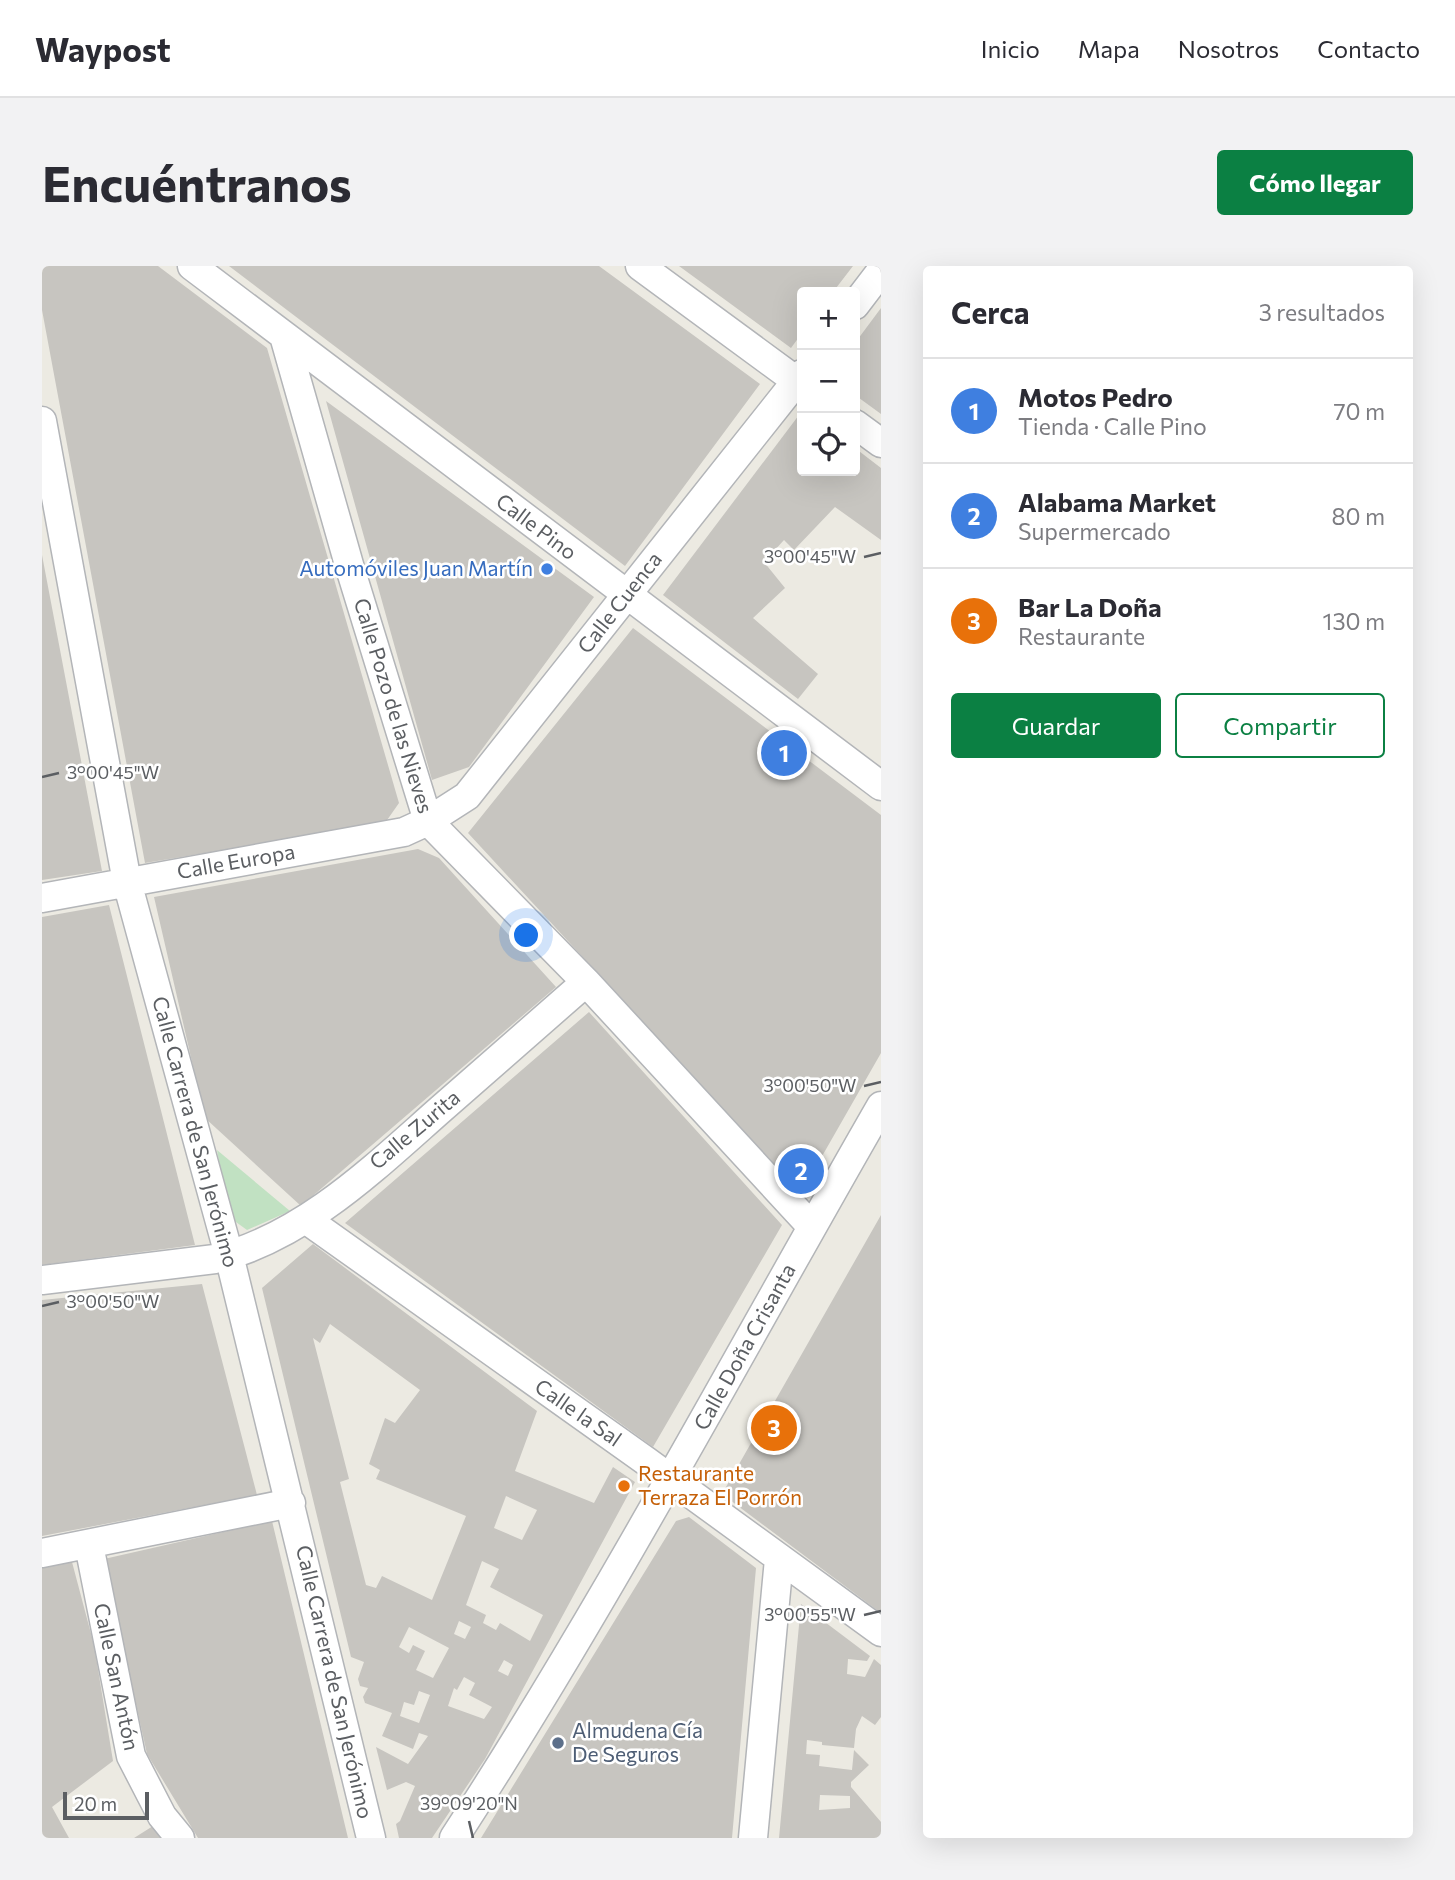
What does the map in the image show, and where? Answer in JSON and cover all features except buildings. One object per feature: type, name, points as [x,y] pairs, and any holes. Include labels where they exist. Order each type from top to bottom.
[{"type":"street","name":"Calle Pino","points":[[192,266],[881,786]]},
{"type":"street","points":[[640,266],[797,378]]},
{"type":"street","points":[[860,298],[881,271]]},
{"type":"street","name":"Calle Pozo de las Nieves","points":[[284,336],[350,568],[428,821],[586,982],[812,1227]]},
{"type":"street","name":"Calle Cuenca","points":[[428,821],[467,796],[797,384]]},
{"type":"street","name":"Calle Carrera de San Jerónimo","points":[[42,421],[127,882],[229,1255],[371,1838]]},
{"type":"street","points":[[860,428],[881,443]]},
{"type":"street","name":"Calle Europa","points":[[42,898],[404,832],[428,821]]},
{"type":"street","name":"Calle Zurita","points":[[42,1280],[229,1255],[307,1220],[405,1141],[586,982]]},
{"type":"street","name":"Calle Doña Crisanta","points":[[454,1838],[500,1768],[671,1479],[880,1109]]},
{"type":"street","name":"Calle la Sal","points":[[307,1220],[881,1632]]},
{"type":"street","points":[[42,1553],[291,1503]]},
{"type":"street","name":"Calle San Antón","points":[[89,1545],[131,1756],[162,1816],[180,1838]]},
{"type":"street","points":[[752,1838],[779,1559]]},
{"type":"green space","points":[[217,1150],[290,1211],[247,1230],[229,1217]]},
{"type":"place","name":"Automóviles Juan Martín","points":[[547,569]]},
{"type":"place","name":"Motos Pedro","points":[[784,753]]},
{"type":"place","name":"Alabama Market","points":[[801,1171]]},
{"type":"place","name":"Bar La Doña","points":[[774,1428]]},
{"type":"place","name":"Restaurante Terraza El Porrón","points":[[624,1486]]},
{"type":"place","name":"Almudena Cía De Seguros","points":[[558,1743]]}]
